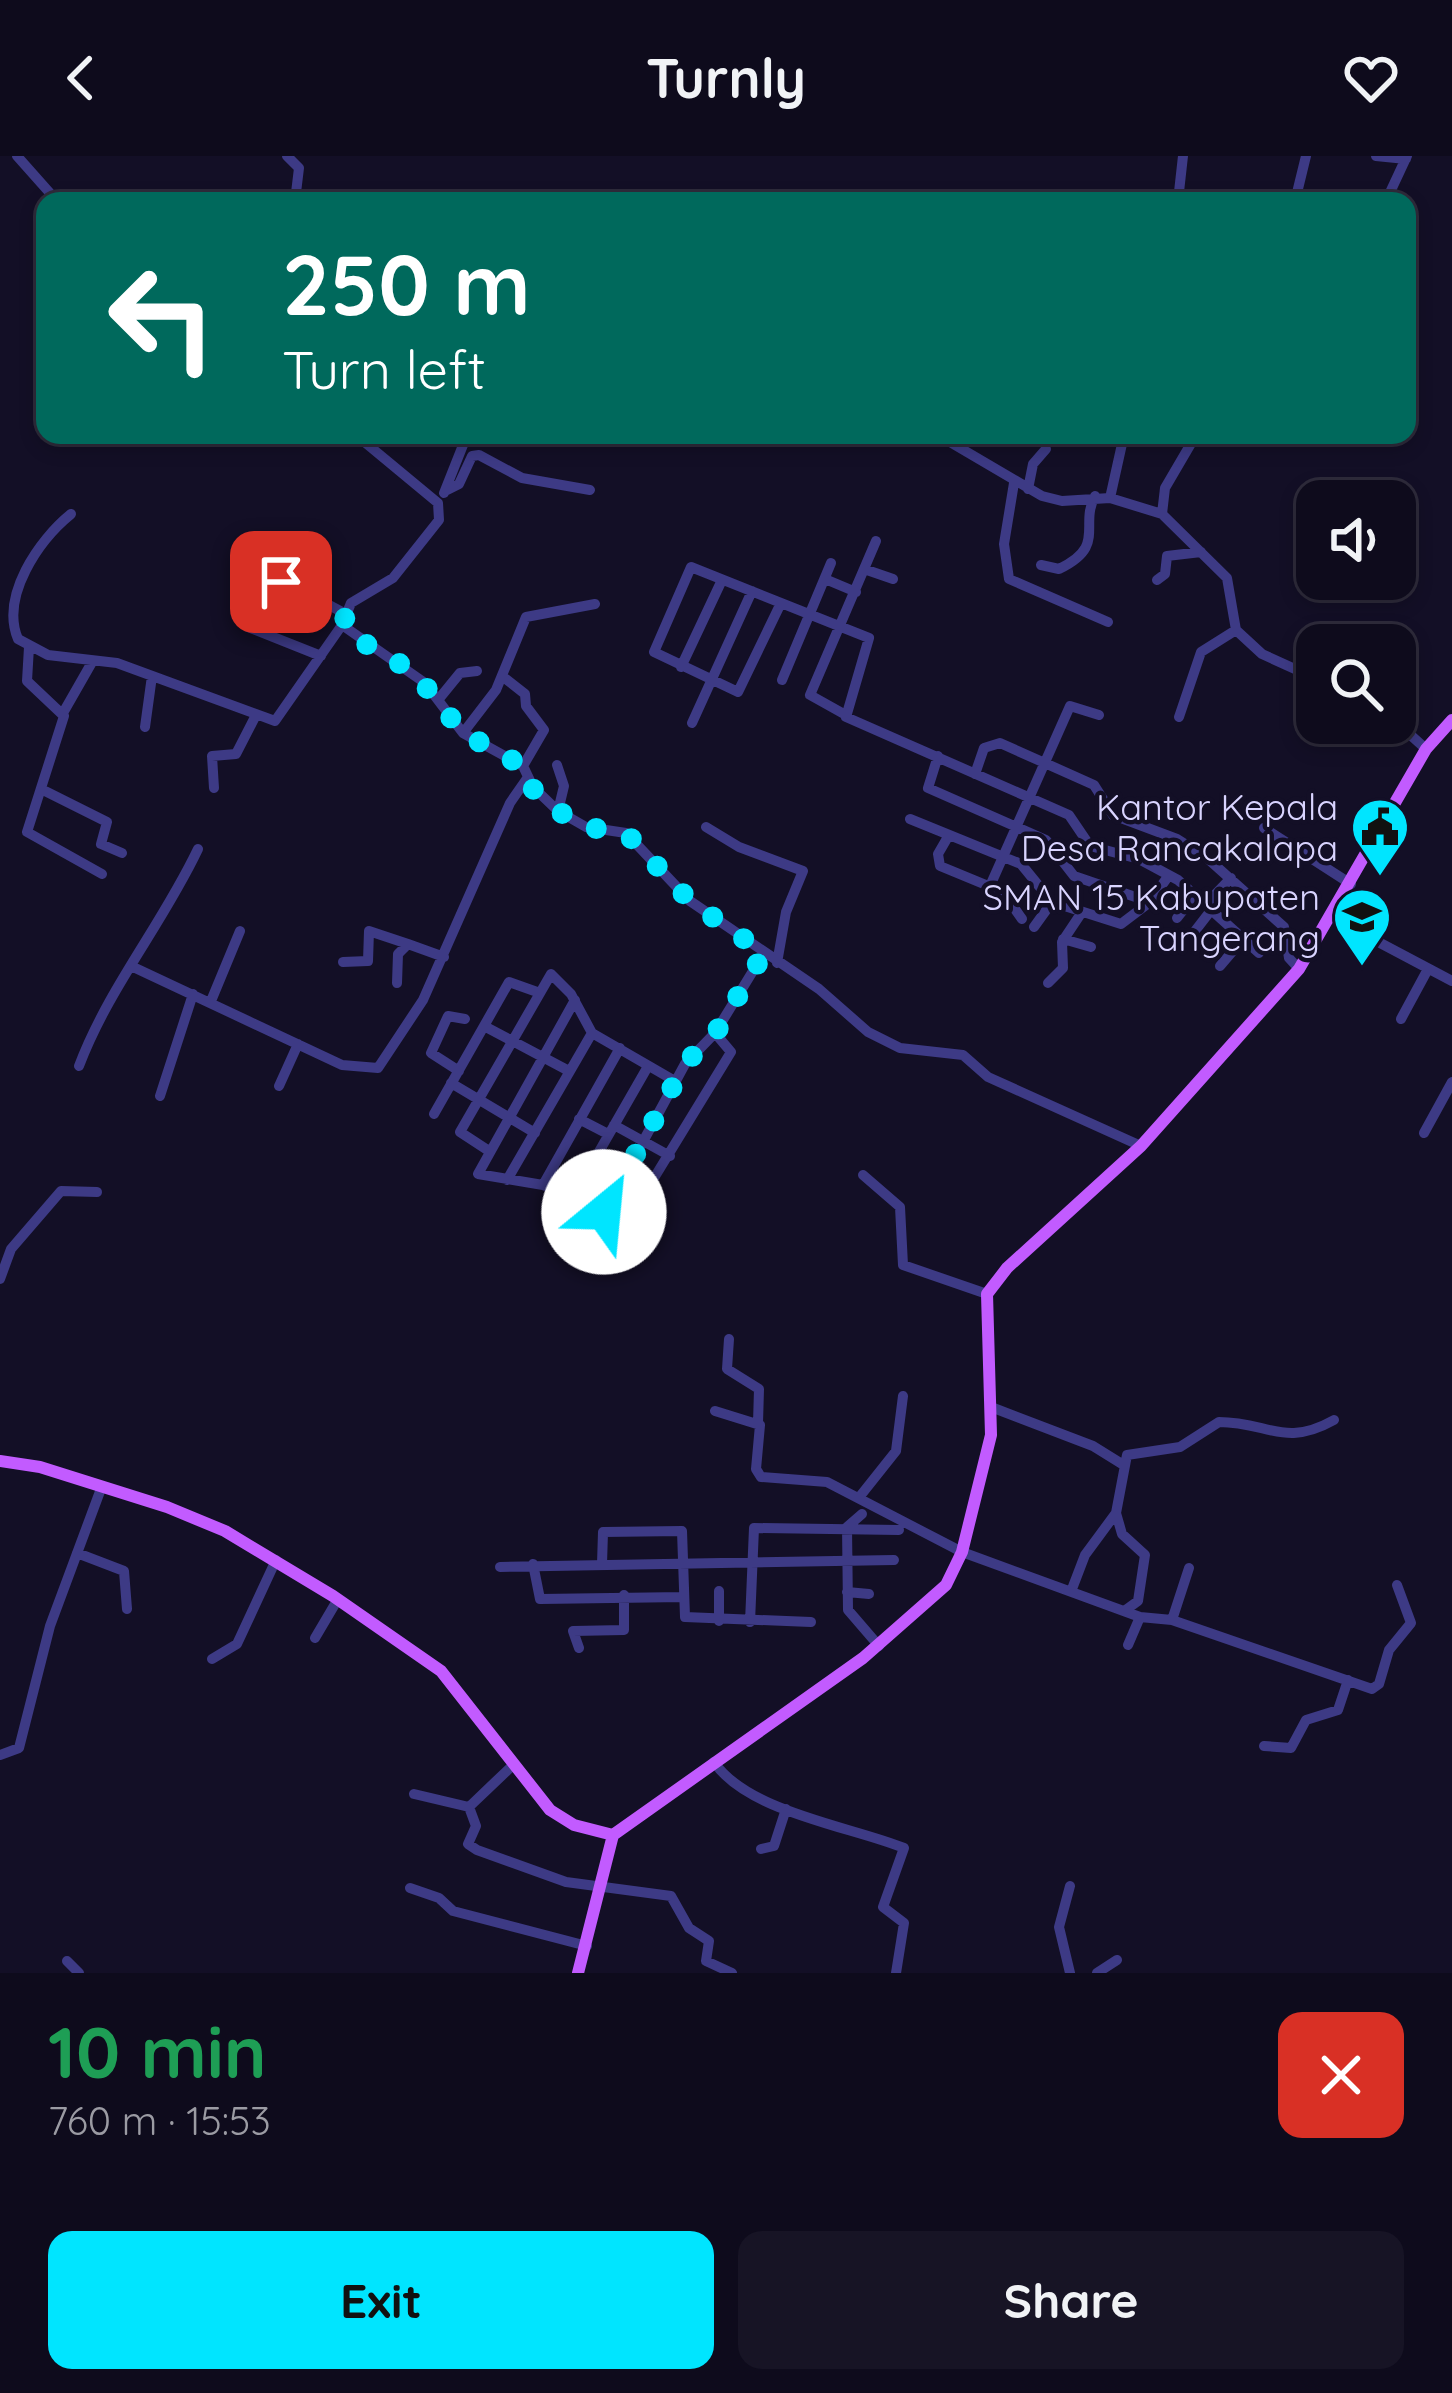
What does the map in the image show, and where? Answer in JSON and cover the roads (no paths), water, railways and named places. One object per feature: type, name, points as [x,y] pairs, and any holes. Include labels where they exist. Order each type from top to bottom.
[{"type":"main road","points":[[578,1973],[614,1835],[879,1646],[946,1586],[962,1552],[986,1462],[991,1407],[987,1294],[1006,1268],[1141,1146],[1299,969],[1333,918],[1426,748],[1452,720]]},
{"type":"main road","points":[[0,1461],[102,1486],[225,1531],[276,1560],[441,1671],[556,1816],[614,1835]]},
{"type":"street","points":[[17,156],[49,192]]},
{"type":"street","points":[[287,156],[299,169],[296,192]]},
{"type":"street","points":[[1179,192],[1183,156]]},
{"type":"street","points":[[1297,192],[1306,156]]},
{"type":"street","points":[[1376,156],[1407,158],[1390,192]]},
{"type":"street","points":[[367,444],[438,503]]},
{"type":"street","points":[[71,514],[26,565],[6,622],[15,635],[29,646],[91,664],[110,661],[255,717],[278,719],[360,594],[401,570],[439,520],[438,503],[463,444]]},
{"type":"street","points":[[952,444],[1014,483],[1062,501],[1095,496],[1162,514],[1226,578],[1236,630],[1262,654],[1296,669]]},
{"type":"street","points":[[1110,498],[1122,444]]},
{"type":"street","points":[[1162,514],[1165,488],[1191,444]]},
{"type":"street","points":[[1028,489],[1033,464],[1046,449]]},
{"type":"street","points":[[445,490],[460,484],[472,456],[479,455],[522,478],[590,490]]},
{"type":"street","points":[[1014,483],[1004,544],[1009,579],[1108,622]]},
{"type":"street","points":[[1041,565],[1059,569],[1084,549],[1093,530],[1089,509],[1095,496]]},
{"type":"street","points":[[876,541],[810,698],[1069,814],[1094,849],[1139,859],[1169,875],[1259,953]]},
{"type":"street","points":[[1157,580],[1165,574],[1167,556],[1201,552]]},
{"type":"street","points":[[782,680],[831,563]]},
{"type":"street","points":[[781,603],[742,689],[713,681],[654,652],[689,569],[752,591],[869,638],[872,644],[844,714]]},
{"type":"street","points":[[864,569],[893,579]]},
{"type":"street","points":[[825,579],[856,592]]},
{"type":"street","points":[[681,667],[722,580]]},
{"type":"street","points":[[270,582],[291,585],[414,672],[463,733],[525,771],[558,811],[586,827],[626,833],[690,901],[760,957],[777,963],[880,1039],[915,1052],[963,1055],[988,1077],[1141,1146]]},
{"type":"street","points":[[692,723],[752,591]]},
{"type":"street","points":[[463,733],[502,676],[526,617],[595,604]]},
{"type":"street","points":[[248,627],[321,656]]},
{"type":"street","points":[[1179,717],[1201,652],[1236,630]]},
{"type":"street","points":[[29,646],[27,680],[63,713]]},
{"type":"street","points":[[91,664],[63,713],[28,835],[102,874]]},
{"type":"street","points":[[438,700],[460,673],[477,671]]},
{"type":"street","points":[[145,727],[152,676]]},
{"type":"street","points":[[131,966],[342,1065],[378,1068],[444,957],[544,730],[526,706],[525,694],[502,676]]},
{"type":"street","points":[[990,886],[1070,706],[1099,715]]},
{"type":"street","points":[[214,788],[212,756],[236,754],[255,717]]},
{"type":"street","points":[[1416,739],[1426,748]]},
{"type":"street","points":[[975,774],[984,748],[995,743],[1094,784],[1113,814],[1177,839],[1231,878],[1284,927],[1289,958],[1299,969]]},
{"type":"street","points":[[938,756],[928,788],[1046,840],[1074,876],[1150,902]]},
{"type":"street","points":[[557,765],[564,786],[558,811]]},
{"type":"street","points":[[41,789],[107,822],[101,844],[122,853]]},
{"type":"street","points":[[910,819],[1025,867],[1052,902],[1126,923],[1150,902],[1169,875]]},
{"type":"street","points":[[706,826],[740,848],[802,871],[787,912],[777,963]]},
{"type":"street","points":[[1264,828],[1351,884]]},
{"type":"street","points":[[949,835],[938,854],[940,866],[1010,898],[1022,919]]},
{"type":"street","points":[[79,1066],[102,1007],[170,908],[198,849]]},
{"type":"street","points":[[1195,931],[1231,878]]},
{"type":"street","points":[[1177,918],[1196,894]]},
{"type":"street","points":[[1034,927],[1052,902]]},
{"type":"street","points":[[1064,965],[1063,939],[1082,912]]},
{"type":"street","points":[[1333,918],[1452,981]]},
{"type":"street","points":[[343,962],[368,961],[370,924],[444,957]]},
{"type":"street","points":[[211,1000],[240,931]]},
{"type":"street","points":[[1220,966],[1244,938]]},
{"type":"street","points":[[1048,983],[1088,946],[1063,939]]},
{"type":"street","points":[[397,983],[398,954],[408,944]]},
{"type":"street","points":[[604,1212],[675,1081],[717,1031],[760,957]]},
{"type":"street","points":[[1401,1019],[1428,969]]},
{"type":"street","points":[[489,1151],[460,1134],[552,974],[574,1000],[592,1033],[675,1081]]},
{"type":"street","points":[[434,1114],[511,981],[540,992]]},
{"type":"street","points":[[160,1096],[193,994]]},
{"type":"street","points":[[574,1000],[478,1174],[543,1185],[604,1212],[633,1218],[731,1052],[717,1031]]},
{"type":"street","points":[[459,1071],[431,1054],[448,1016],[465,1019]]},
{"type":"street","points":[[484,1026],[569,1071]]},
{"type":"street","points":[[507,1180],[592,1033]]},
{"type":"street","points":[[279,1086],[298,1044]]},
{"type":"street","points":[[543,1185],[620,1048]]},
{"type":"street","points":[[573,1197],[647,1068]]},
{"type":"street","points":[[1424,1132],[1452,1082]]},
{"type":"street","points":[[452,1083],[535,1133]]},
{"type":"street","points":[[668,1096],[694,1112]]},
{"type":"street","points":[[555,1100],[580,1117],[613,1126],[670,1156]]},
{"type":"street","points":[[589,1103],[613,1126]]},
{"type":"street","points":[[1438,1107],[1452,1115]]},
{"type":"street","points":[[863,1175],[900,1207],[903,1265],[987,1294]]},
{"type":"street","points":[[0,1279],[11,1249],[62,1191],[97,1192]]},
{"type":"street","points":[[729,1340],[727,1369],[759,1389],[760,1477],[822,1480],[861,1495],[962,1552],[1127,1609],[1140,1618],[1172,1620],[1376,1689],[1389,1650],[1408,1629],[1397,1585]]},
{"type":"street","points":[[861,1495],[896,1450],[903,1396]]},
{"type":"street","points":[[991,1407],[1093,1446],[1122,1464]]},
{"type":"street","points":[[715,1411],[758,1423]]},
{"type":"street","points":[[1127,1609],[1138,1600],[1144,1556],[1122,1534],[1116,1513],[1122,1464],[1131,1453],[1180,1447],[1212,1423],[1235,1423],[1283,1436],[1314,1431],[1334,1420]]},
{"type":"street","points":[[0,1755],[19,1748],[50,1625],[102,1486]]},
{"type":"street","points":[[1072,1589],[1085,1555],[1116,1513]]},
{"type":"street","points":[[847,1526],[862,1514]]},
{"type":"street","points":[[847,1526],[851,1616],[879,1646]]},
{"type":"street","points":[[751,1622],[754,1528],[899,1530]]},
{"type":"street","points":[[602,1564],[600,1534],[605,1531],[684,1532],[687,1618],[812,1622]]},
{"type":"street","points":[[77,1553],[124,1570],[127,1609]]},
{"type":"street","points":[[212,1659],[237,1644],[276,1560]]},
{"type":"street","points":[[500,1567],[894,1560]]},
{"type":"street","points":[[533,1564],[540,1599],[684,1597]]},
{"type":"street","points":[[1172,1620],[1189,1568]]},
{"type":"street","points":[[719,1591],[719,1621]]},
{"type":"street","points":[[847,1592],[869,1594]]},
{"type":"street","points":[[579,1648],[572,1631],[624,1630],[624,1595]]},
{"type":"street","points":[[315,1638],[338,1600]]},
{"type":"street","points":[[1128,1645],[1140,1618]]},
{"type":"street","points":[[1264,1746],[1291,1748],[1306,1720],[1338,1710],[1348,1680]]},
{"type":"street","points":[[715,1762],[730,1781],[786,1809],[904,1850],[883,1907],[904,1923],[896,1973]]},
{"type":"street","points":[[469,1808],[513,1765]]},
{"type":"street","points":[[414,1794],[469,1808]]},
{"type":"street","points":[[469,1808],[476,1826],[469,1846],[600,1889],[670,1895],[689,1928],[710,1941],[706,1961],[732,1973]]},
{"type":"street","points":[[761,1850],[774,1846],[786,1809]]},
{"type":"street","points":[[1070,1886],[1059,1927],[1070,1973]]},
{"type":"street","points":[[410,1888],[439,1898],[453,1911],[587,1946]]},
{"type":"street","points":[[1097,1973],[1117,1960]]},
{"type":"street","points":[[68,1961],[79,1973]]},
{"type":"place","name":"Kantor Kepala Desa Rancakalapa","points":[[1380,878]]},
{"type":"place","name":"SMAN 15 Kabupaten Tangerang","points":[[1362,968]]}]
